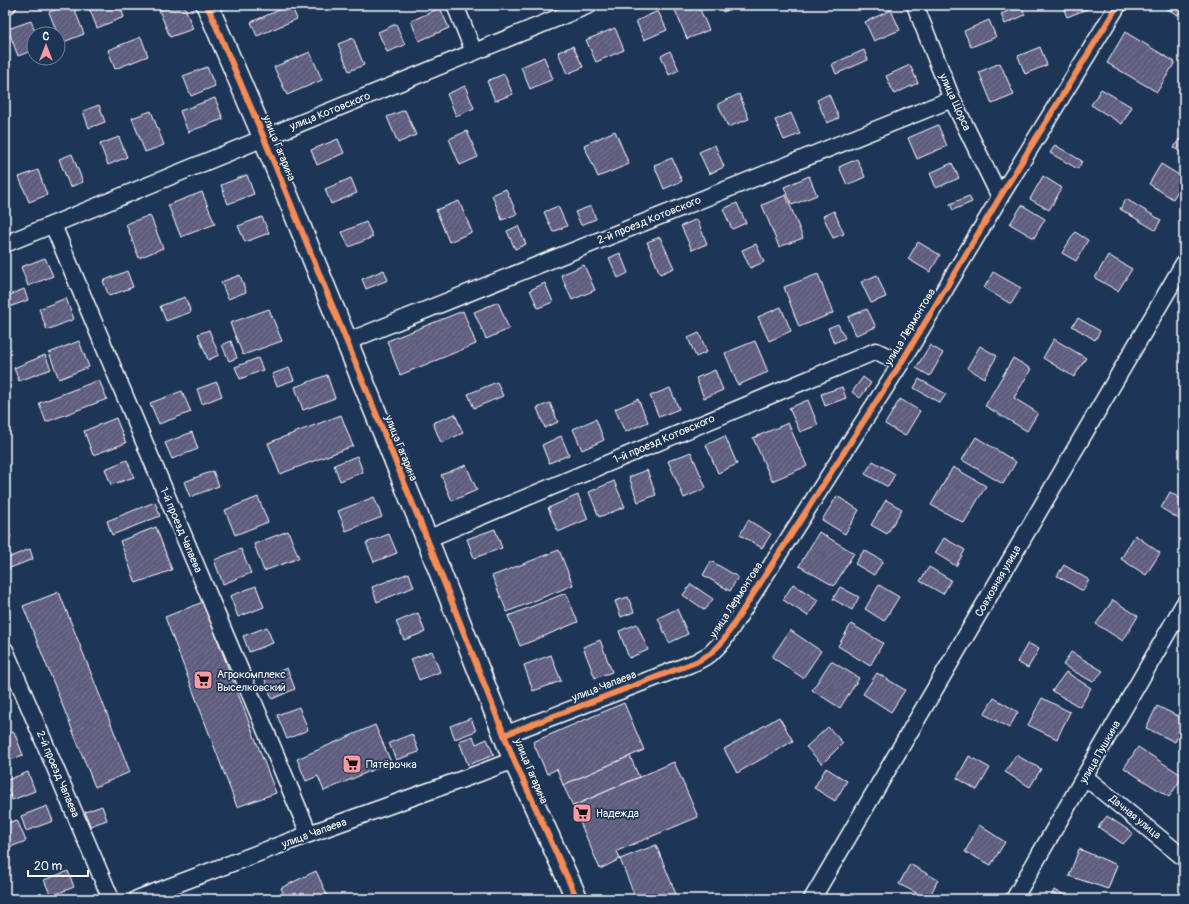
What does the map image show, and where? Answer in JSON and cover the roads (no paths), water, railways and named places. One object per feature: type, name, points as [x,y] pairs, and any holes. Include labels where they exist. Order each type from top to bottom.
[{"type":"street","name":"улица Гагарина","points":[[207,5],[264,138],[427,538],[514,760],[577,899]]},
{"type":"street","points":[[454,5],[474,52]]},
{"type":"street","name":"улица Котовского","points":[[5,244],[589,5]]},
{"type":"street","name":"улица Щорса","points":[[915,5],[952,99],[1000,197]]},
{"type":"street","name":"улица Лермонтова","points":[[710,654],[723,641],[901,363],[1000,197],[1118,5]]},
{"type":"street","name":"2-й проезд Котовского","points":[[346,342],[952,99]]},
{"type":"street","name":"1-й проезд Чапаева","points":[[53,225],[309,834]]},
{"type":"street","name":"Совхозная улица","points":[[812,899],[1184,263]]},
{"type":"street","name":"1-й проезд Котовского","points":[[427,538],[876,351],[901,363]]},
{"type":"street","name":"улица Пушкина","points":[[1014,899],[1086,777],[1184,604]]},
{"type":"street","name":"2-й проезд Чапаева","points":[[5,650],[111,899]]},
{"type":"street","name":"улица Чапаева","points":[[504,735],[696,662],[710,654]]},
{"type":"street","name":"улица Чапаева","points":[[137,899],[309,834],[514,760]]},
{"type":"street","name":"Дачная улица","points":[[1086,777],[1184,858]]},
{"type":"place","name":"Агрокомплекс Выселковский","points":[[203,680]]},
{"type":"place","name":"Пятёрочка","points":[[352,764]]},
{"type":"place","name":"Надежда","points":[[582,813]]}]
